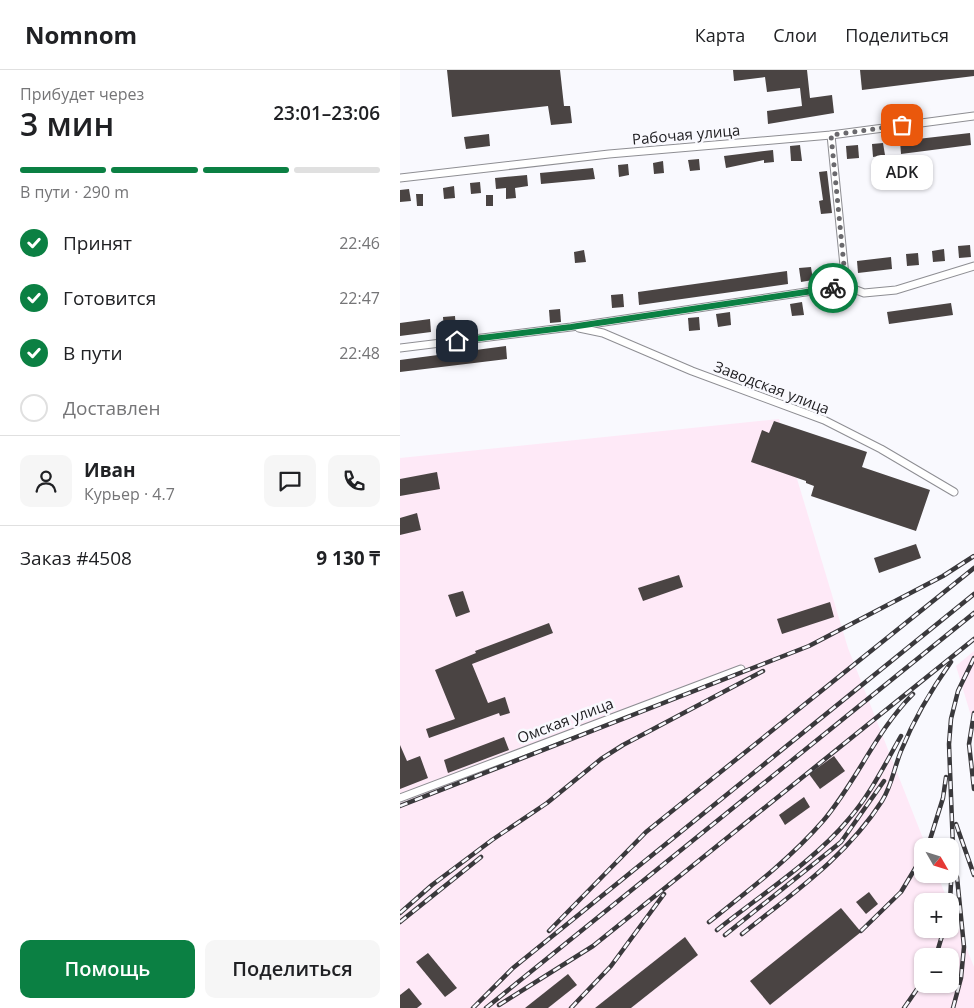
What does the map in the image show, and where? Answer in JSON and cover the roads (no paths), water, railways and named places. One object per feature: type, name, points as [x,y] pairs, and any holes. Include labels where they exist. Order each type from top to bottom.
[{"type":"street","name":"Рабочая улица","points":[[400,178],[609,154],[831,135],[974,116]]},
{"type":"street","points":[[831,135],[846,286]]},
{"type":"street","name":"Заводская улица","points":[[400,348],[571,327],[846,286],[864,293],[896,290],[974,266]]},
{"type":"street","name":"Заводская улица","points":[[571,327],[604,333],[692,371],[824,420],[881,449],[954,492]]},
{"type":"street","name":"Омская улица","points":[[400,798],[741,670]]},
{"type":"railway","points":[[400,806],[809,646],[943,576],[974,556]]},
{"type":"railway","points":[[549,931],[646,832],[974,568]]},
{"type":"railway","points":[[473,1008],[513,968],[974,594]]},
{"type":"railway","points":[[486,1008],[974,613]]},
{"type":"railway","points":[[499,1005],[593,946],[974,639]]},
{"type":"railway","points":[[950,893],[953,848],[949,744],[951,719],[958,691],[974,658]]},
{"type":"railway","points":[[742,934],[818,873],[852,840],[868,821],[882,801],[891,783],[901,751],[917,716],[951,662]]},
{"type":"railway","points":[[400,913],[432,885],[492,840],[547,803],[601,759],[623,745],[763,671]]},
{"type":"railway","points":[[709,922],[783,861],[823,821],[835,806],[888,724],[913,694]]},
{"type":"railway","points":[[974,713],[969,744],[974,789]]},
{"type":"railway","points":[[717,930],[786,878],[835,835],[863,800],[901,736]]},
{"type":"railway","points":[[930,838],[943,798],[946,777]]},
{"type":"railway","points":[[725,935],[841,842],[884,781]]},
{"type":"railway","points":[[956,824],[974,875]]},
{"type":"railway","points":[[400,922],[481,857]]},
{"type":"railway","points":[[861,931],[901,892],[914,870]]},
{"type":"railway","points":[[953,1008],[961,978],[964,947],[958,883]]},
{"type":"railway","points":[[571,1008],[611,966],[664,894]]},
{"type":"railway","points":[[938,948],[941,938]]},
{"type":"railway","points":[[904,1008],[914,993]]},
{"type":"place","name":"ADK","points":[[902,125]]}]
